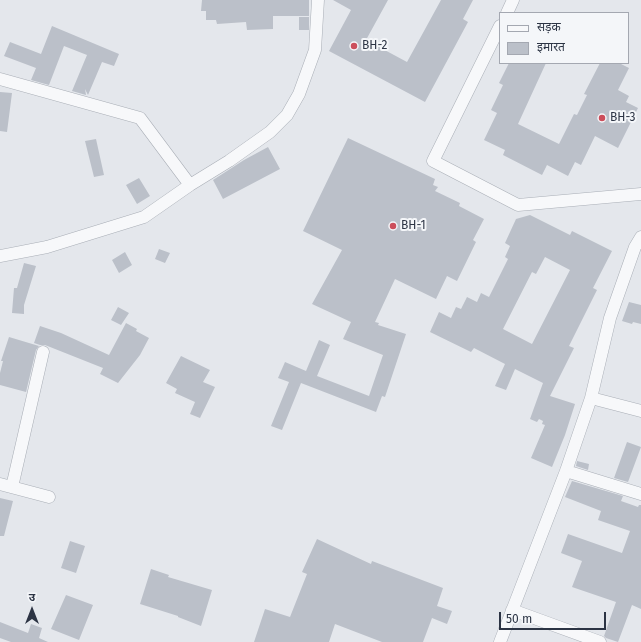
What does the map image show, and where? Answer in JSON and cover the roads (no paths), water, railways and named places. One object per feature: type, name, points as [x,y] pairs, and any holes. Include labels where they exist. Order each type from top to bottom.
[{"type":"street","points":[[0,256],[47,248],[144,217],[190,185],[230,161],[270,132],[287,115],[299,94],[315,50],[318,0]]},
{"type":"street","points":[[507,12],[513,0]]},
{"type":"street","points":[[499,28],[432,161],[518,205],[641,194]]},
{"type":"street","points":[[0,79],[140,118],[190,185]]},
{"type":"street","points":[[500,642],[566,471],[591,398],[610,318],[635,247],[641,236]]},
{"type":"street","points":[[12,487],[43,352]]},
{"type":"street","points":[[591,398],[641,410]]},
{"type":"street","points":[[566,471],[641,494]]},
{"type":"street","points":[[0,484],[50,497]]},
{"type":"street","points":[[512,610],[600,642]]},
{"type":"place","name":"BH-2","points":[[354,46]]},
{"type":"place","name":"BH-3","points":[[602,118]]},
{"type":"place","name":"BH-1","points":[[393,226]]}]
